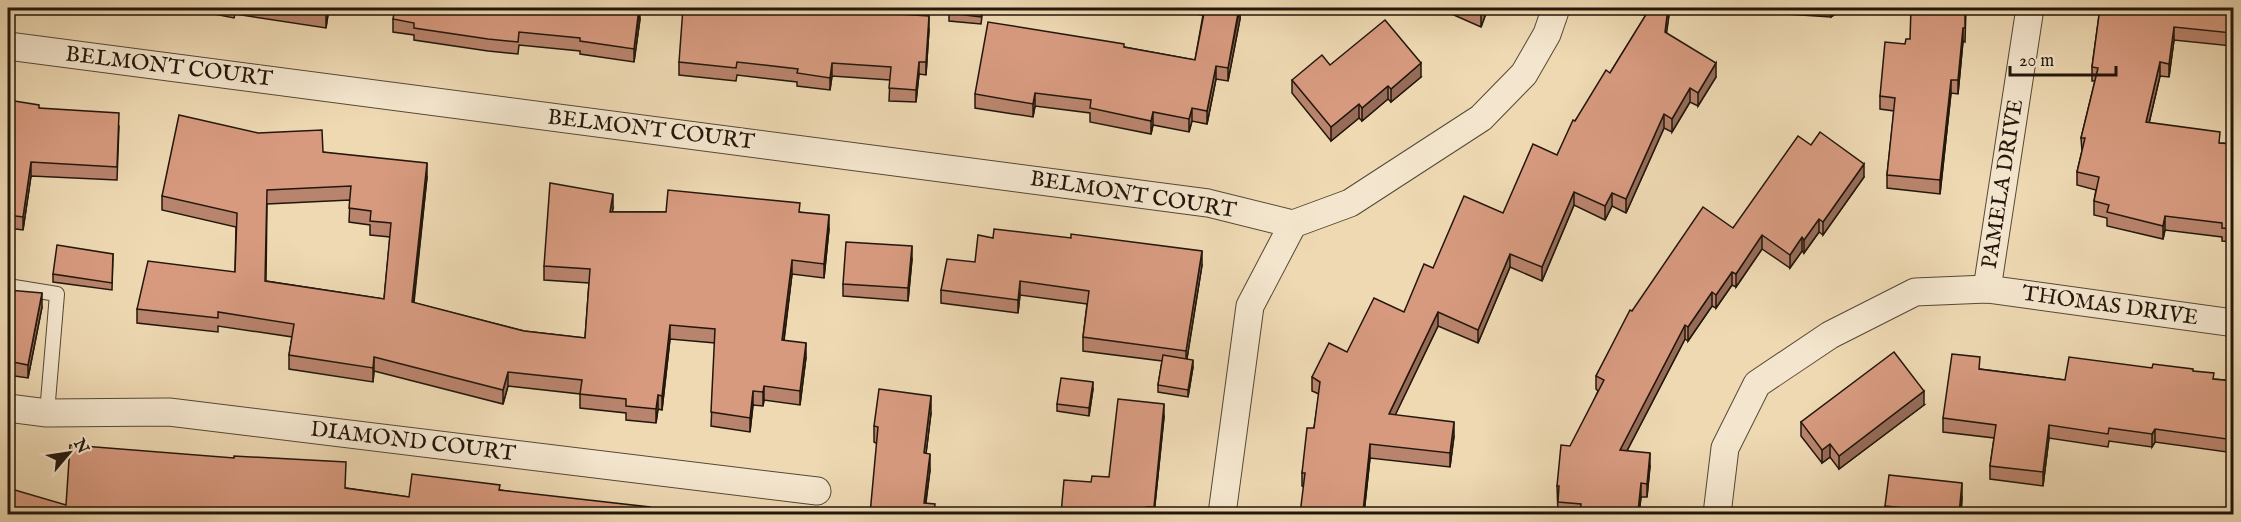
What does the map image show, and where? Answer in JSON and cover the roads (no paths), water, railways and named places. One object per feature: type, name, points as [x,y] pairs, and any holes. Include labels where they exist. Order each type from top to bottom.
[{"type":"street","points":[[1222,514],[1250,306],[1293,224],[1350,203],[1481,118],[1524,74],[1547,34],[1556,8]]},
{"type":"street","name":"PAMELA DRIVE","points":[[1987,289],[2030,8]]},
{"type":"street","name":"BELMONT COURT","points":[[8,46],[1208,203],[1293,224]]},
{"type":"street","name":"THOMAS DRIVE","points":[[1718,514],[1725,448],[1757,384],[1830,335],[1915,292],[1987,289],[2234,323]]},
{"type":"street","name":"DIAMOND COURT","points":[[8,408],[47,413],[169,412],[817,492]]},
{"type":"lane","points":[[8,286],[57,294],[47,413]]}]
